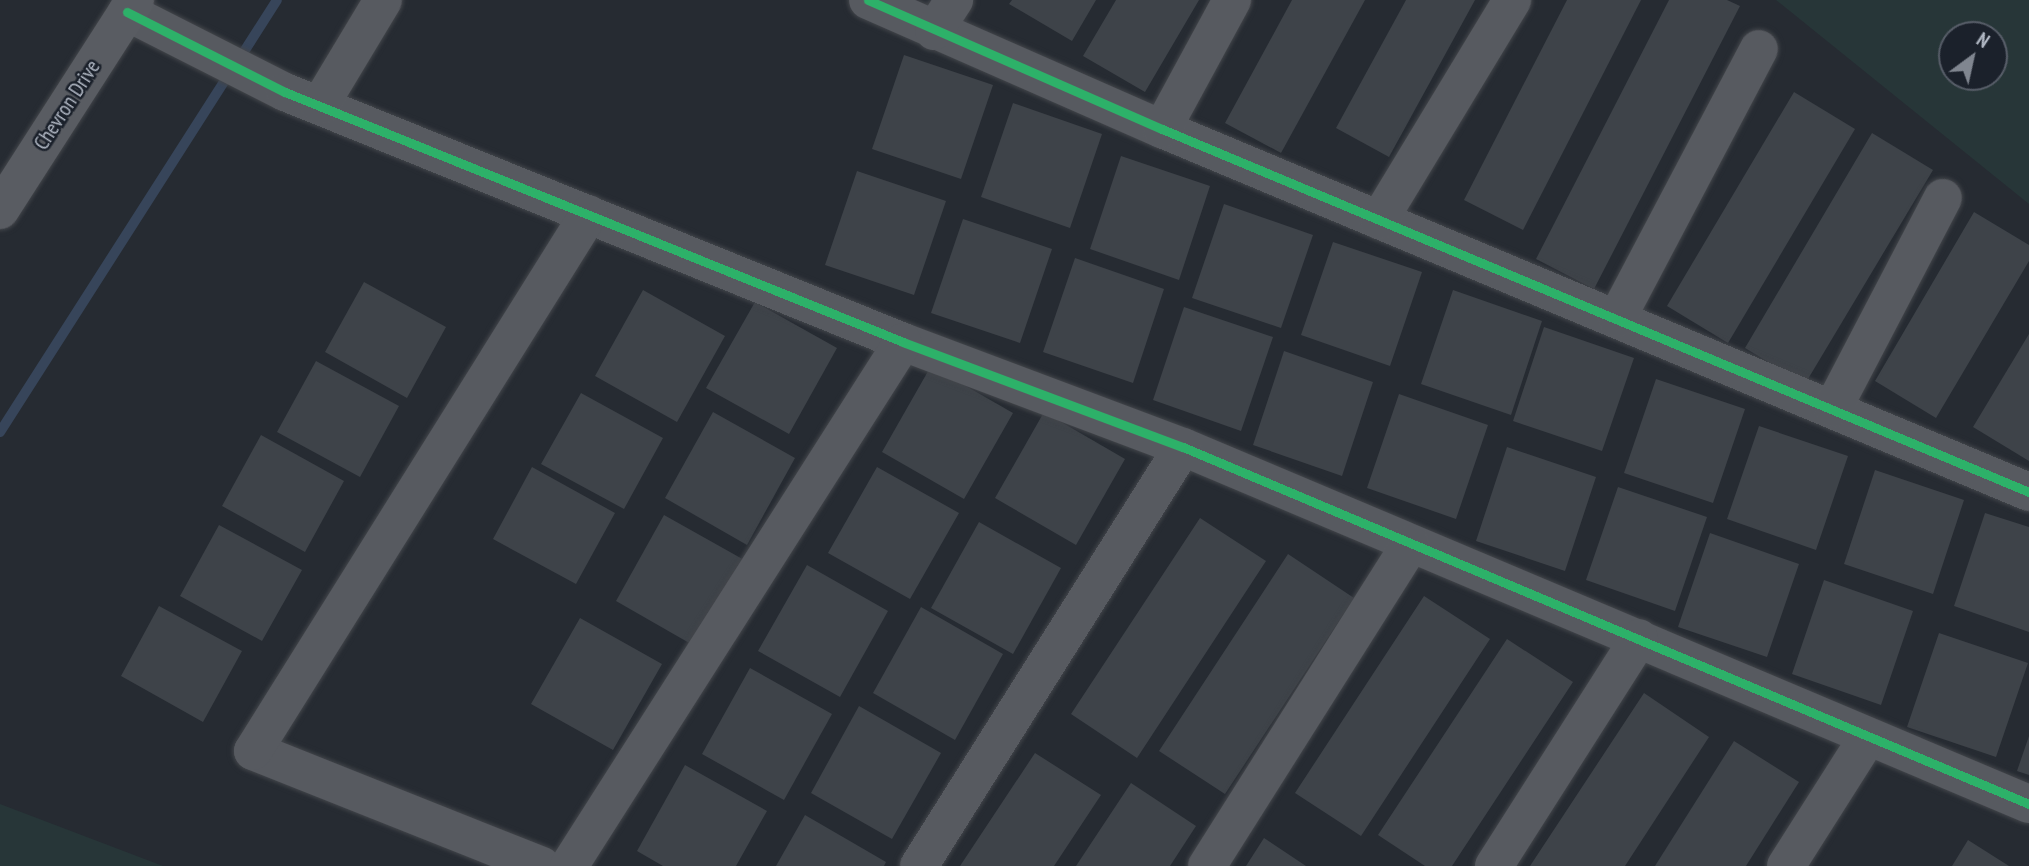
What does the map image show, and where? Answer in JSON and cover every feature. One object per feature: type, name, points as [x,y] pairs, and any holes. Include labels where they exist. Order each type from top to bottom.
[{"type":"main road","name":"Chevron Drive","points":[[0,211],[131,6]]},
{"type":"street","points":[[320,105],[383,0]]},
{"type":"street","points":[[868,0],[944,15],[1162,130],[2029,492]]},
{"type":"street","points":[[1162,130],[1232,0]]},
{"type":"street","points":[[1379,220],[1512,0]]},
{"type":"street","points":[[131,6],[206,51],[258,78],[320,105],[903,342],[1183,447],[2029,804]]},
{"type":"street","points":[[1617,318],[1759,49]]},
{"type":"street","points":[[1833,408],[1943,198]]},
{"type":"street","points":[[542,866],[253,751],[589,214]]},
{"type":"street","points":[[569,866],[903,342]]},
{"type":"street","points":[[919,866],[1183,447]]},
{"type":"street","points":[[1207,866],[1410,545]]},
{"type":"street","points":[[1494,866],[1639,638]]},
{"type":"street","points":[[1786,866],[1868,737]]},
{"type":"shaded area","points":[[1776,0],[2029,0],[2029,204]]},
{"type":"shaded area","points":[[0,804],[163,866],[0,866]]},
{"type":"building","points":[[1012,0],[1096,0],[1072,41],[1009,4]]},
{"type":"building","points":[[1116,0],[1199,0],[1145,92],[1083,56]]},
{"type":"building","points":[[1292,0],[1365,0],[1281,153],[1225,123]]},
{"type":"building","points":[[1406,0],[1475,0],[1389,157],[1336,128]]},
{"type":"building","points":[[1567,0],[1641,0],[1523,230],[1464,200]]},
{"type":"building","points":[[1669,0],[1727,0],[1740,6],[1594,289],[1536,259]]},
{"type":"building","points":[[904,55],[993,85],[961,179],[872,149]]},
{"type":"building","points":[[1794,92],[1855,129],[1728,343],[1667,306]]},
{"type":"building","points":[[1013,103],[1102,134],[1070,228],[981,197]]},
{"type":"building","points":[[1872,133],[1933,170],[1805,384],[1745,348]]},
{"type":"building","points":[[1121,156],[1210,186],[1179,280],[1090,249]]},
{"type":"building","points":[[857,171],[946,201],[914,295],[825,265]]},
{"type":"building","points":[[1224,204],[1313,235],[1281,328],[1192,298]]},
{"type":"building","points":[[1974,212],[2029,245],[2029,261],[1936,418],[1875,381]]},
{"type":"building","points":[[963,219],[1052,249],[1020,343],[931,313]]},
{"type":"building","points":[[1333,242],[1422,272],[1390,366],[1301,335]]},
{"type":"building","points":[[1075,258],[1164,289],[1133,383],[1043,352]]},
{"type":"building","points":[[364,282],[446,327],[407,398],[325,352]]},
{"type":"building","points":[[643,290],[725,336],[677,422],[595,376]]},
{"type":"building","points":[[1453,290],[1542,321],[1511,415],[1421,384]]},
{"type":"building","points":[[755,302],[837,348],[789,434],[706,388]]},
{"type":"building","points":[[1184,307],[1273,337],[1241,431],[1153,400]]},
{"type":"building","points":[[1544,327],[1634,358],[1602,451],[1513,421]]},
{"type":"building","points":[[2029,334],[2029,461],[1973,427]]},
{"type":"building","points":[[1284,351],[1373,382],[1342,476],[1253,445]]},
{"type":"building","points":[[316,361],[399,406],[360,477],[277,432]]},
{"type":"building","points":[[931,366],[1013,413],[964,499],[882,452]]},
{"type":"building","points":[[1656,379],[1745,409],[1713,503],[1624,473]]},
{"type":"building","points":[[581,393],[663,438],[624,509],[541,464]]},
{"type":"building","points":[[1399,394],[1488,425],[1456,519],[1367,488]]},
{"type":"building","points":[[713,412],[795,458],[747,545],[665,498]]},
{"type":"building","points":[[1044,412],[1125,459],[1076,545],[995,498]]},
{"type":"building","points":[[1759,426],[1848,456],[1816,550],[1727,519]]},
{"type":"building","points":[[261,435],[344,481],[305,552],[222,506]]},
{"type":"building","points":[[1507,447],[1596,477],[1565,571],[1476,541]]},
{"type":"building","points":[[532,467],[615,513],[576,584],[493,539]]},
{"type":"building","points":[[877,467],[959,513],[910,599],[828,553]]},
{"type":"building","points":[[1875,470],[1964,500],[1933,594],[1844,564]]},
{"type":"building","points":[[1618,487],[1707,517],[1675,611],[1586,580]]},
{"type":"building","points":[[1985,513],[2029,527],[2029,632],[1954,606]]},
{"type":"building","points":[[664,515],[746,561],[698,648],[616,601]]},
{"type":"building","points":[[1200,518],[1266,561],[1137,758],[1071,714]]},
{"type":"building","points":[[979,522],[1061,568],[1013,654],[931,608]]},
{"type":"building","points":[[219,525],[302,570],[262,641],[180,596]]},
{"type":"building","points":[[1710,533],[1799,564],[1767,657],[1678,627]]},
{"type":"building","points":[[1288,554],[1354,598],[1225,794],[1159,751]]},
{"type":"building","points":[[807,565],[888,611],[840,697],[758,651]]},
{"type":"building","points":[[1824,580],[1913,611],[1881,705],[1792,674]]},
{"type":"building","points":[[1424,596],[1490,639],[1361,836],[1295,793]]},
{"type":"building","points":[[159,606],[242,651],[203,722],[121,676]]},
{"type":"building","points":[[921,607],[1003,654],[955,740],[873,693]]},
{"type":"building","points":[[580,618],[662,664],[613,750],[531,704]]},
{"type":"building","points":[[1939,633],[2028,663],[1996,757],[1907,727]]},
{"type":"building","points":[[1507,639],[1573,682],[1452,866],[1425,866],[1378,835]]},
{"type":"building","points":[[750,668],[832,714],[784,800],[702,754]]},
{"type":"building","points":[[1644,693],[1709,737],[1625,866],[1530,866]]},
{"type":"building","points":[[859,706],[941,753],[892,839],[811,793]]},
{"type":"building","points":[[2029,736],[2029,775],[2017,771]]},
{"type":"building","points":[[1734,741],[1799,782],[1746,866],[1655,866]]},
{"type":"building","points":[[1035,753],[1101,795],[1054,866],[960,866]]},
{"type":"building","points":[[685,765],[767,811],[736,866],[663,866],[637,851]]},
{"type":"building","points":[[1131,783],[1196,826],[1170,866],[1076,866]]},
{"type":"building","points":[[805,815],[886,862],[884,866],[776,866]]},
{"type":"building","points":[[1264,838],[1306,866],[1246,866]]},
{"type":"building","points":[[1968,840],[2009,866],[1952,866]]},
{"type":"waterway","points":[[238,61],[277,0]]},
{"type":"waterway","points":[[0,432],[230,73]]},
{"type":"cycle path","points":[[868,0],[1162,129],[2029,492]]},
{"type":"cycle path","points":[[127,12],[285,92],[903,342],[1183,447],[2029,804]]}]
